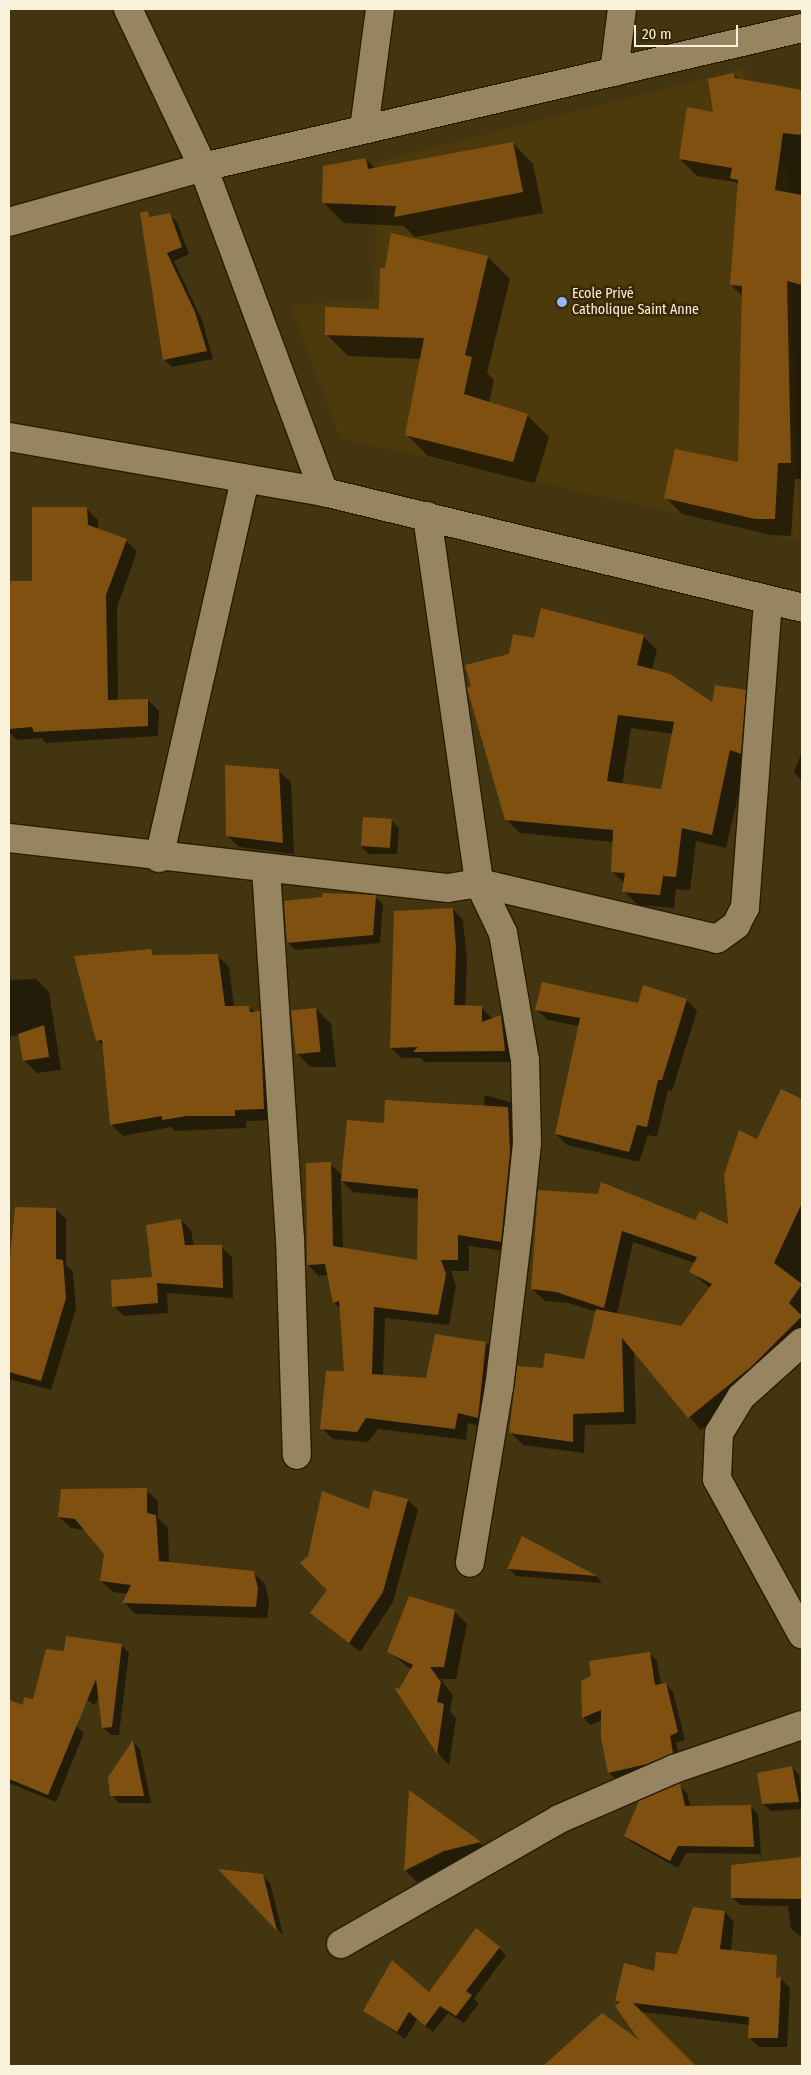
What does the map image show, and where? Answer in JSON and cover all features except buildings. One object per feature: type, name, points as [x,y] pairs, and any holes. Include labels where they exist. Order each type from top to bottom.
[{"type":"street","points":[[128,9],[203,167],[324,492]]},
{"type":"street","points":[[364,129],[380,9]]},
{"type":"street","points":[[614,72],[622,9]]},
{"type":"street","points":[[9,222],[203,167],[802,28]]},
{"type":"street","points":[[9,437],[324,492],[802,608]]},
{"type":"street","points":[[160,858],[246,479]]},
{"type":"street","points":[[427,516],[479,883],[503,933],[514,986],[525,1060],[526,1143],[499,1387],[470,1562]]},
{"type":"street","points":[[9,838],[160,858],[448,888],[479,883],[717,939],[736,925],[745,907],[768,601]]},
{"type":"street","points":[[266,869],[290,1238],[297,1455]]},
{"type":"street","points":[[802,1342],[741,1397],[719,1433],[717,1479],[802,1634]]},
{"type":"street","points":[[341,1944],[560,1819],[674,1769],[802,1725]]},
{"type":"shaded area","name":"Ecole Privé Catholique Saint Anne","points":[[745,68],[743,146],[788,164],[800,541],[340,438],[290,305],[374,299],[377,162]]},
{"type":"place","name":"Ecole Privé Catholique Saint Anne","points":[[562,302]]}]
